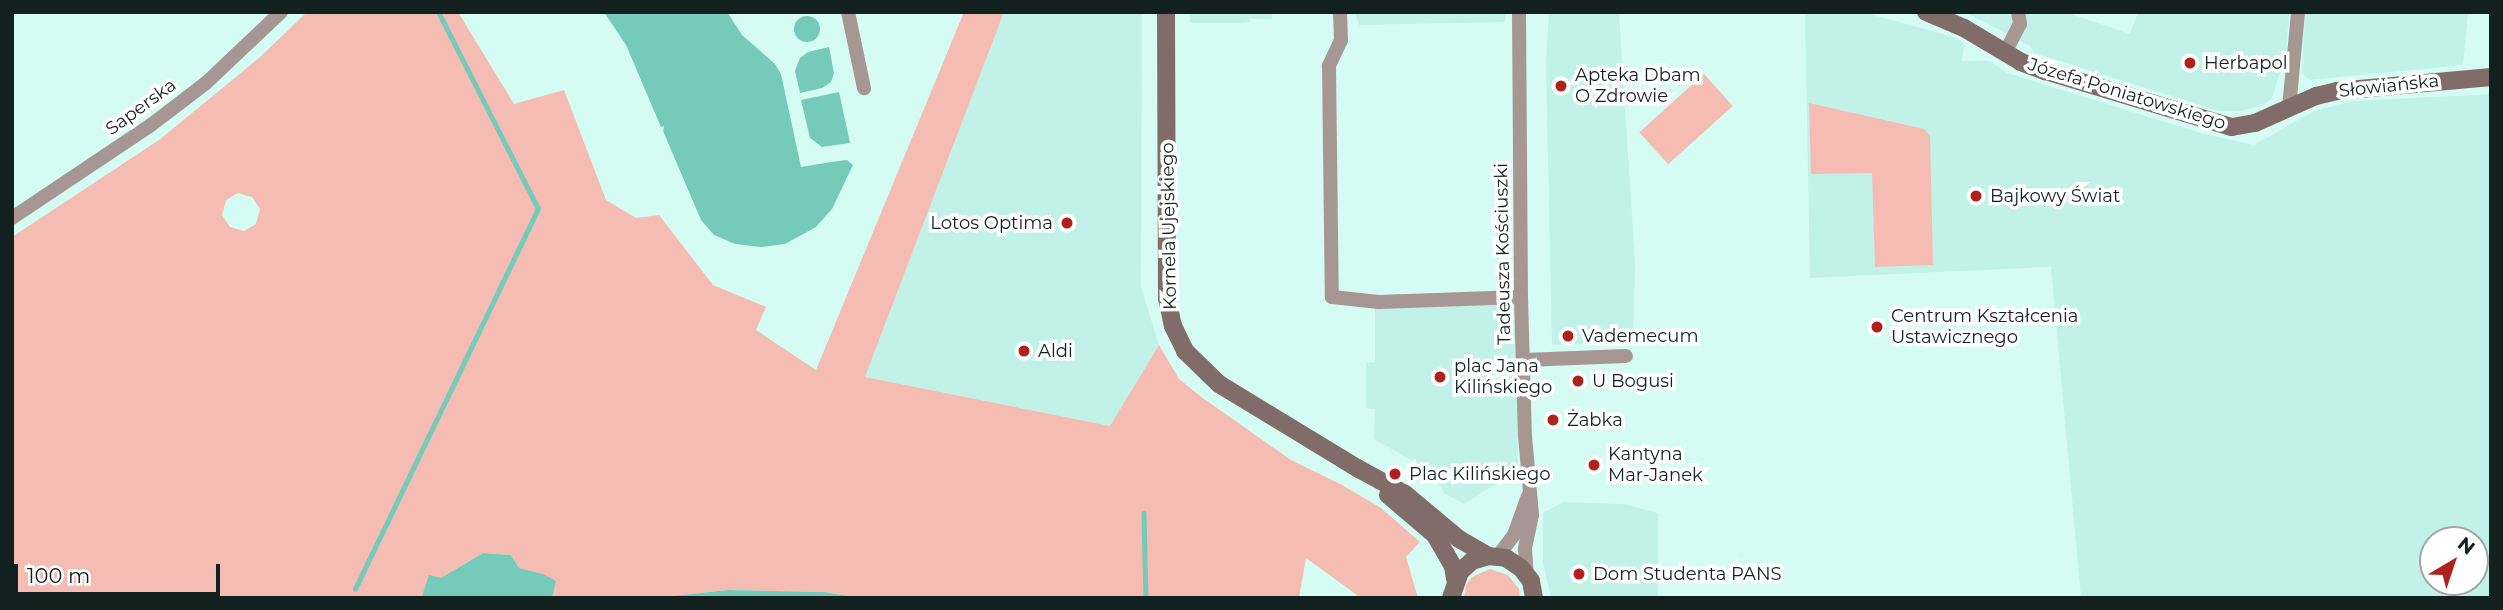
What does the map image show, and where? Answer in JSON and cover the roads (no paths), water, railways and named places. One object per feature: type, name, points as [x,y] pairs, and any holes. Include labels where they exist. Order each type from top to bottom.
[{"type":"main road","name":"Kornela Ujejskiego","points":[[1166,12],[1167,298],[1179,340],[1193,361],[1219,383],[1359,469],[1405,494],[1459,539],[1493,556],[1514,562],[1527,575]]},
{"type":"main road","name":"Józefa Poniatowskiego","points":[[1926,12],[1964,28],[2005,53],[2045,71],[2210,122],[2232,127],[2255,123],[2289,108]]},
{"type":"main road","name":"Słowiańska","points":[[2289,108],[2316,96],[2351,88],[2491,77]]},
{"type":"main road","name":"Kornela Ujejskiego","points":[[1359,469],[1435,535],[1453,566],[1455,579]]},
{"type":"main road","points":[[1451,598],[1455,579],[1472,561],[1493,556]]},
{"type":"main road","points":[[1527,575],[1534,598]]},
{"type":"street","name":"Saperska","points":[[12,218],[151,125],[206,83],[281,12]]},
{"type":"street","points":[[848,12],[864,88]]},
{"type":"street","points":[[1340,12],[1341,40],[1329,66],[1332,297],[1347,300],[1521,297]]},
{"type":"street","name":"Tadeusza Kościuszki","points":[[1519,12],[1521,297],[1532,515],[1525,549],[1527,575]]},
{"type":"street","name":"Józefa Poniatowskiego","points":[[2005,53],[2020,24],[2018,12]]},
{"type":"street","points":[[2289,108],[2298,12]]},
{"type":"street","points":[[1524,360],[1626,356]]},
{"type":"street","name":"Tadeusza Kościuszki","points":[[1493,556],[1514,535],[1529,494]]},
{"type":"waterway","points":[[355,589],[538,209],[438,12]]},
{"type":"waterway","points":[[1144,513],[1146,598]]},
{"type":"place","name":"Herbapol","points":[[2190,63]]},
{"type":"place","name":"Apteka Dbam O Zdrowie","points":[[1561,86]]},
{"type":"place","name":"Bajkowy Świat","points":[[1976,196]]},
{"type":"place","name":"Lotos Optima","points":[[1067,223]]},
{"type":"place","name":"Centrum Kształcenia Ustawicznego","points":[[1877,327]]},
{"type":"place","name":"Vademecum","points":[[1568,336]]},
{"type":"place","name":"Aldi","points":[[1024,351]]},
{"type":"place","name":"plac Jana Kilińskiego","points":[[1440,377]]},
{"type":"place","name":"U Bogusi","points":[[1578,381]]},
{"type":"place","name":"Żabka","points":[[1553,420]]},
{"type":"place","name":"Kantyna Mar-Janek","points":[[1594,465]]},
{"type":"place","name":"Plac Kilińskiego","points":[[1395,474]]},
{"type":"place","name":"Dom Studenta PANS","points":[[1579,574]]}]
